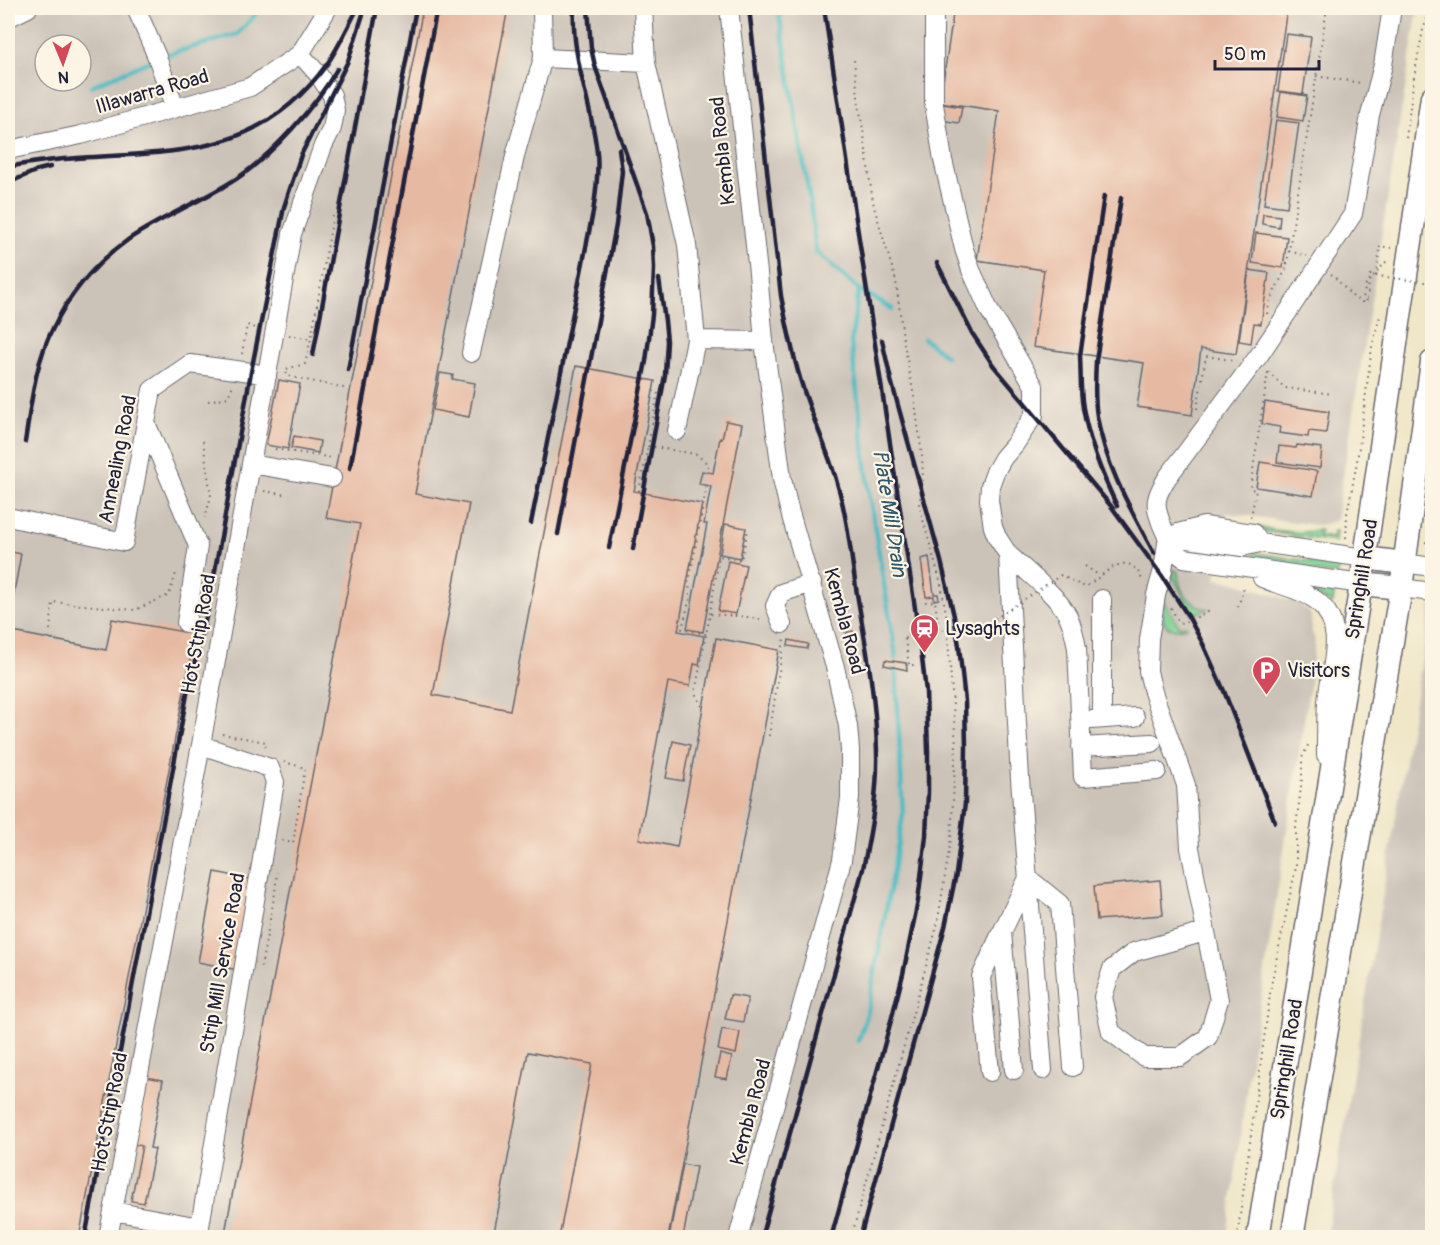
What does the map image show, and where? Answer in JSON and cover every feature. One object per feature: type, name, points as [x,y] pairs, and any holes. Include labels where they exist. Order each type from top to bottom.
[{"type":"main road","name":"Springhill Road","points":[[1258,1238],[1365,558],[1432,98]]},
{"type":"main road","name":"Springhill Road","points":[[1292,1238],[1401,588],[1432,362]]},
{"type":"main road","points":[[1365,558],[1404,563]]},
{"type":"main road","points":[[1361,584],[1401,588]]},
{"type":"street","points":[[8,18],[28,8]]},
{"type":"street","points":[[136,8],[158,57],[175,108]]},
{"type":"street","points":[[300,54],[328,8]]},
{"type":"street","points":[[471,353],[516,152],[543,58],[542,8]]},
{"type":"street","points":[[644,8],[646,63],[687,245],[696,340],[677,431]]},
{"type":"street","name":"Kembla Road","points":[[729,8],[764,341],[782,479],[835,667],[848,726],[851,774],[842,860],[738,1238]]},
{"type":"street","points":[[934,8],[934,104],[943,160],[964,249],[989,310],[1034,386],[1034,415],[1003,458],[990,486],[989,500],[993,526],[1008,554],[1058,601],[1069,618],[1077,648],[1083,777],[1157,771]]},
{"type":"street","points":[[1325,812],[1327,699],[1335,634],[1333,622],[1324,607],[1310,596],[1272,582],[1182,558],[1175,551],[1156,509],[1160,490],[1176,466],[1262,366],[1353,214],[1392,8]]},
{"type":"street","name":"Illawarra Road","points":[[8,150],[81,135],[250,87],[300,54]]},
{"type":"street","name":"Hot Strip Road","points":[[108,1238],[201,745],[292,234],[334,118],[332,95],[318,74],[300,54]]},
{"type":"street","points":[[543,58],[646,63]]},
{"type":"street","points":[[696,340],[764,341]]},
{"type":"street","name":"Annealing Road","points":[[8,517],[124,542],[152,390],[190,364],[267,376]]},
{"type":"street","points":[[146,423],[198,546],[186,623]]},
{"type":"street","points":[[251,464],[332,478]]},
{"type":"street","points":[[1168,536],[1365,558]]},
{"type":"street","points":[[1168,536],[1149,639],[1148,671],[1153,692],[1186,785],[1190,848],[1219,1000],[1208,1037],[1180,1057],[1144,1057],[1111,1032],[1103,998],[1112,969],[1134,952],[1205,932]]},
{"type":"street","points":[[1242,575],[1251,545]]},
{"type":"street","points":[[1008,554],[1019,767],[1043,1070]]},
{"type":"street","points":[[1404,563],[1432,567]]},
{"type":"street","points":[[1242,575],[1361,584]]},
{"type":"street","points":[[785,636],[776,606],[781,593],[812,583]]},
{"type":"street","points":[[1401,588],[1432,592]]},
{"type":"street","points":[[1101,719],[1102,599]]},
{"type":"street","points":[[1080,721],[1135,717]]},
{"type":"street","points":[[1082,747],[1152,743]]},
{"type":"street","name":"Strip Mill Service Road","points":[[199,1232],[275,782],[270,768],[201,745]]},
{"type":"street","points":[[990,1072],[981,977],[1028,878]]},
{"type":"street","points":[[1028,878],[1060,904],[1073,1066]]},
{"type":"street","points":[[1002,932],[1014,1070]]},
{"type":"street","points":[[113,1211],[199,1232]]},
{"type":"path","points":[[1265,322],[1270,300],[1286,269],[1327,8]]},
{"type":"path","points":[[1405,146],[1414,77],[1423,30],[1431,8]]},
{"type":"path","points":[[851,1238],[937,926],[951,837],[956,745],[946,613],[941,584],[919,505],[923,479],[915,402],[903,338],[896,281],[874,207],[854,60]]},
{"type":"path","points":[[1316,76],[1378,85]]},
{"type":"path","points":[[333,216],[305,364],[286,369],[286,376],[348,389]]},
{"type":"path","points":[[1376,276],[1380,246],[1391,248],[1387,279]]},
{"type":"path","points":[[1362,303],[1366,284],[1389,261]]},
{"type":"path","points":[[1358,302],[1366,303],[1370,275],[1432,284]]},
{"type":"path","points":[[1346,539],[1347,514],[1357,462],[1372,347],[1381,314]]},
{"type":"path","points":[[208,401],[228,397],[239,371],[247,325],[311,339]]},
{"type":"path","points":[[1197,412],[1206,356],[1239,361],[1247,352],[1285,388],[1333,394]]},
{"type":"path","points":[[1251,519],[1256,490],[1250,489],[1262,366]]},
{"type":"path","points":[[203,441],[211,496],[204,520]]},
{"type":"path","points":[[639,491],[648,446]]},
{"type":"path","points":[[275,449],[334,458]]},
{"type":"path","points":[[706,634],[682,629],[690,598],[689,582],[707,485]]},
{"type":"path","points":[[1408,540],[1429,543],[1432,517]]},
{"type":"path","points":[[702,706],[695,693],[719,556],[741,560],[748,530]]},
{"type":"path","points":[[50,630],[53,602],[135,610],[169,595],[179,564]]},
{"type":"path","points":[[918,665],[908,665],[905,635],[987,624],[1061,575],[1083,587],[1121,564],[1127,564],[1137,570],[1137,574],[1141,576]]},
{"type":"path","points":[[1085,566],[1100,576]]},
{"type":"path","points":[[1238,607],[1242,575]]},
{"type":"path","points":[[925,602],[934,601],[939,631]]},
{"type":"path","points":[[1171,608],[1179,623],[1182,624],[1210,611]]},
{"type":"path","points":[[710,614],[748,617],[785,636],[769,736]]},
{"type":"path","points":[[845,625],[845,634],[847,634]]},
{"type":"path","points":[[1237,1238],[1272,980],[1296,867],[1296,827],[1302,779],[1302,758],[1309,744],[1310,734]]},
{"type":"shaded area","points":[[8,8],[1418,8],[1336,520],[1317,525],[1227,513],[1216,579],[1235,582],[1298,603],[1311,616],[1315,640],[1248,1080],[1227,1237],[8,1237]]},
{"type":"shaded area","points":[[1432,599],[1432,1237],[1326,1238],[1338,1164]]},
{"type":"green space","points":[[1255,527],[1296,532],[1320,530],[1319,536],[1332,538],[1336,531],[1335,542],[1254,530]]},
{"type":"green space","points":[[1256,553],[1339,567],[1337,575],[1250,562],[1251,556]]},
{"type":"green space","points":[[1174,570],[1178,572],[1180,585],[1186,596],[1196,604],[1208,609],[1193,615],[1173,577]]},
{"type":"green space","points":[[1272,576],[1335,586],[1333,603],[1331,603]]},
{"type":"green space","points":[[1164,600],[1179,626],[1186,625],[1187,627],[1172,629],[1165,624]]},
{"type":"building","points":[[423,8],[508,8],[415,494],[469,504],[433,695],[510,710],[576,366],[655,381],[634,491],[702,504],[678,631],[704,636],[699,665],[694,664],[690,686],[668,682],[639,839],[677,847],[716,638],[779,650],[668,1238],[559,1238],[592,1064],[528,1052],[493,1238],[224,1238],[360,524],[326,518]]},
{"type":"building","points":[[954,8],[1287,8],[1236,354],[1201,349],[1192,415],[1137,407],[1144,363],[1033,347],[1044,270],[977,260],[999,111],[940,102]]},
{"type":"building","points":[[1286,34],[1311,37],[1303,94],[1278,91]]},
{"type":"building","points":[[1281,92],[1307,96],[1303,121],[1277,117]]},
{"type":"building","points":[[943,104],[962,107],[959,123],[940,120]]},
{"type":"building","points":[[1276,120],[1299,123],[1287,207],[1264,204]]},
{"type":"building","points":[[1263,214],[1280,216],[1279,227],[1262,224]]},
{"type":"building","points":[[1256,233],[1287,237],[1283,268],[1252,263]]},
{"type":"building","points":[[1249,270],[1269,273],[1261,324],[1254,323],[1251,343],[1239,341]]},
{"type":"building","points":[[440,373],[453,375],[452,379],[475,383],[469,417],[433,410]]},
{"type":"building","points":[[279,380],[300,384],[288,449],[266,445]]},
{"type":"building","points":[[1265,402],[1329,412],[1326,433],[1309,431],[1308,437],[1279,433],[1280,427],[1262,424]]},
{"type":"building","points":[[726,421],[742,424],[703,632],[687,629],[707,524],[704,524],[711,486],[699,484],[702,471],[713,473]]},
{"type":"building","points":[[294,436],[320,441],[318,453],[291,448]]},
{"type":"building","points":[[1297,445],[1322,448],[1320,468],[1277,462],[1279,446],[1296,448]]},
{"type":"building","points":[[1260,462],[1317,471],[1313,496],[1256,487]]},
{"type":"building","points":[[725,524],[746,528],[740,558],[720,554]]},
{"type":"building","points":[[8,551],[21,554],[9,620],[8,620]]},
{"type":"building","points":[[929,557],[934,594],[938,594],[939,599],[934,600],[934,596],[926,597],[921,559]]},
{"type":"building","points":[[728,561],[746,565],[736,614],[718,611]]},
{"type":"building","points":[[112,619],[195,634],[79,1238],[8,1238],[8,631],[106,650]]},
{"type":"building","points":[[853,631],[856,651],[850,651],[847,632]]},
{"type":"building","points":[[789,640],[808,644],[807,649],[788,646]]},
{"type":"building","points":[[885,660],[906,663],[907,670],[884,665]]},
{"type":"building","points":[[673,741],[690,745],[683,781],[666,778]]},
{"type":"building","points":[[215,872],[255,880],[238,970],[198,962]]},
{"type":"building","points":[[1160,880],[1163,915],[1097,920],[1094,886]]},
{"type":"building","points":[[730,995],[748,998],[743,1022],[725,1019]]},
{"type":"building","points":[[722,1029],[740,1032],[736,1054],[718,1050]]},
{"type":"building","points":[[720,1054],[732,1057],[727,1079],[715,1077]]},
{"type":"building","points":[[146,1077],[163,1080],[150,1148],[155,1149],[144,1203],[131,1201],[142,1146],[133,1144]]},
{"type":"building","points":[[683,1164],[696,1167],[683,1238],[669,1238]]},
{"type":"building","points":[[141,1221],[197,1231],[196,1238],[138,1238]]},
{"type":"waterway","points":[[162,56],[238,34],[261,8]]},
{"type":"waterway","name":"Plate Mill Drain","points":[[778,8],[810,201],[816,252],[859,289],[851,342],[870,499],[895,650],[903,815],[867,1015],[858,1041]]},
{"type":"waterway","points":[[93,85],[155,59]]},
{"type":"waterway","points":[[859,289],[892,309]]},
{"type":"waterway","points":[[924,339],[946,356]]},
{"type":"railway","points":[[8,167],[53,160],[181,150],[221,141],[259,126],[294,101],[327,64],[358,8]]},
{"type":"railway","points":[[85,1238],[188,689],[208,609],[284,207],[301,155],[348,61],[365,8]]},
{"type":"railway","points":[[313,355],[377,8]]},
{"type":"railway","points":[[348,370],[416,8]]},
{"type":"railway","points":[[350,468],[437,8]]},
{"type":"railway","points":[[531,523],[597,182],[597,153],[576,45],[574,8]]},
{"type":"railway","points":[[588,8],[591,48],[595,66],[647,213],[654,268],[652,315],[646,361],[609,548]]},
{"type":"railway","points":[[749,8],[781,296],[799,377],[833,471],[844,510],[870,673],[877,752],[873,811],[863,869],[761,1238]]},
{"type":"railway","points":[[824,8],[920,641],[926,692],[928,751],[926,836],[918,901],[892,1017],[831,1238]]},
{"type":"railway","points":[[25,442],[35,384],[47,341],[60,315],[85,279],[129,239],[223,187],[250,169],[292,129],[317,99],[337,69]]},
{"type":"railway","points":[[558,534],[616,225],[622,171],[619,149]]},
{"type":"railway","points":[[8,183],[50,167]]},
{"type":"railway","points":[[1104,196],[1080,356],[1081,389],[1092,446],[1117,506]]},
{"type":"railway","points":[[1121,198],[1096,361],[1096,409],[1112,470],[1154,553]]},
{"type":"railway","points":[[937,263],[972,333],[993,365],[1111,506],[1188,616],[1224,691],[1275,822]]},
{"type":"railway","points":[[633,549],[665,375],[667,341],[659,279]]},
{"type":"railway","points":[[860,1238],[945,927],[956,874],[965,803],[965,701],[954,616],[882,340]]},
{"type":"place","name":"Lysaghts","points":[[924,654]]},
{"type":"place","name":"Visitors","points":[[1266,696]]}]
